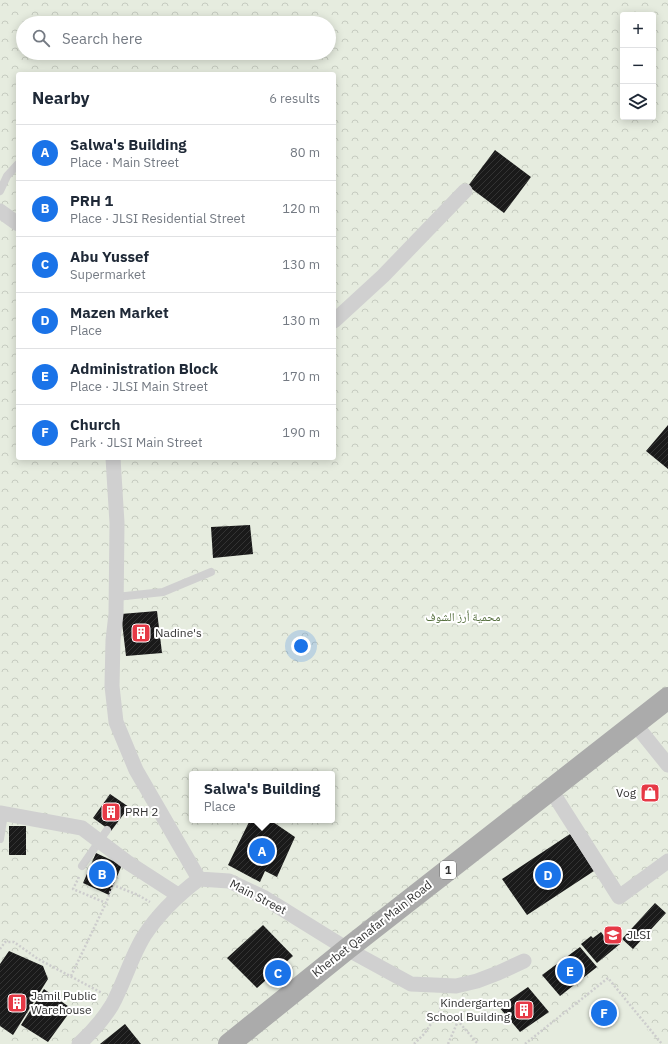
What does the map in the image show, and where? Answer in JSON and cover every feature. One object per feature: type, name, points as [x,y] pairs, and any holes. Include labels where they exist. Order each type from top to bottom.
[{"type":"main road","name":"Kherbet Qanafar Main Road","points":[[229,1044],[347,948],[668,698]]},
{"type":"street","points":[[336,319],[383,276],[465,191]]},
{"type":"street","points":[[0,211],[16,223]]},
{"type":"street","points":[[78,1044],[88,1035],[112,1005],[144,936],[178,895],[199,879],[136,770],[116,722],[112,686],[116,597],[117,524],[113,460]]},
{"type":"street","points":[[635,724],[668,765]]},
{"type":"street","points":[[551,790],[619,897],[668,861]]},
{"type":"street","points":[[2,813],[82,828],[103,836],[133,866],[178,895]]},
{"type":"street","name":"Main Street","points":[[199,879],[229,881],[263,897],[347,948],[411,984],[456,986],[498,974],[524,961]]},
{"type":"lane","points":[[0,191],[7,176],[16,166]]},
{"type":"lane","points":[[116,597],[163,592],[210,572]]},
{"type":"lane","points":[[0,839],[2,813]]},
{"type":"lane","points":[[82,866],[103,836]]},
{"type":"path","points":[[82,866],[82,871],[73,889],[106,903]]},
{"type":"path","points":[[71,976],[113,885],[138,895],[165,909]]},
{"type":"path","points":[[0,948],[5,942],[14,942],[38,959],[107,996],[115,997]]},
{"type":"path","points":[[525,1044],[608,978],[662,1044]]},
{"type":"path","points":[[414,1044],[424,1034],[440,1010],[442,994],[436,984]]},
{"type":"path","points":[[448,1044],[458,1021],[478,1044]]},
{"type":"green space","name":"محمية أرز الشوف","points":[[0,0],[668,0],[668,1044],[0,1044]]},
{"type":"green space","points":[[612,983],[658,1044],[537,1044]]},
{"type":"building","points":[[495,150],[531,177],[504,213],[468,186]]},
{"type":"building","points":[[668,425],[668,469],[646,451]]},
{"type":"building","points":[[250,525],[253,554],[213,558],[211,527]]},
{"type":"building","name":"Nadine's","points":[[157,611],[162,653],[126,656],[121,614]]},
{"type":"building","name":"PRH 2","points":[[110,794],[129,807],[111,831],[93,818]]},
{"type":"building","points":[[249,823],[274,823],[295,837],[277,877],[265,871],[260,882],[228,865]]},
{"type":"building","points":[[9,826],[26,826],[26,855],[9,855]]},
{"type":"building","points":[[570,834],[594,871],[527,915],[502,879]]},
{"type":"building","points":[[96,853],[122,865],[109,895],[83,883]]},
{"type":"building","points":[[655,903],[666,913],[633,949],[622,939]]},
{"type":"building","points":[[263,925],[293,956],[257,988],[227,958]]},
{"type":"building","points":[[609,931],[620,944],[597,963],[581,944],[591,936],[593,938],[601,932],[604,936]]},
{"type":"building","points":[[580,947],[597,967],[560,996],[542,975]]},
{"type":"building","name":"Jamil Public Warehouse","points":[[9,951],[43,966],[48,979],[13,1035],[0,1026],[0,964]]},
{"type":"building","name":"Kindergarten School Building","points":[[528,987],[549,1012],[520,1032],[499,1007]]},
{"type":"building","points":[[44,989],[72,1009],[48,1042],[21,1025]]},
{"type":"building","points":[[125,1024],[141,1044],[100,1044]]},
{"type":"place","name":"Nadine's","points":[[141,633]]},
{"type":"place","name":"Vog","points":[[650,793]]},
{"type":"place","name":"PRH 2","points":[[111,812]]},
{"type":"place","name":"Salwa's Building","points":[[262,851]]},
{"type":"place","name":"PRH 1","points":[[102,874]]},
{"type":"place","name":"Mazen Market","points":[[548,875]]},
{"type":"place","name":"JLSI","points":[[613,935]]},
{"type":"place","name":"Administration Block","points":[[570,971]]},
{"type":"place","name":"Abu Yussef","points":[[278,973]]},
{"type":"place","name":"Jamil Public Warehouse","points":[[17,1003]]},
{"type":"place","name":"Kindergarten School Building","points":[[524,1010]]},
{"type":"place","name":"Church","points":[[604,1013]]}]
